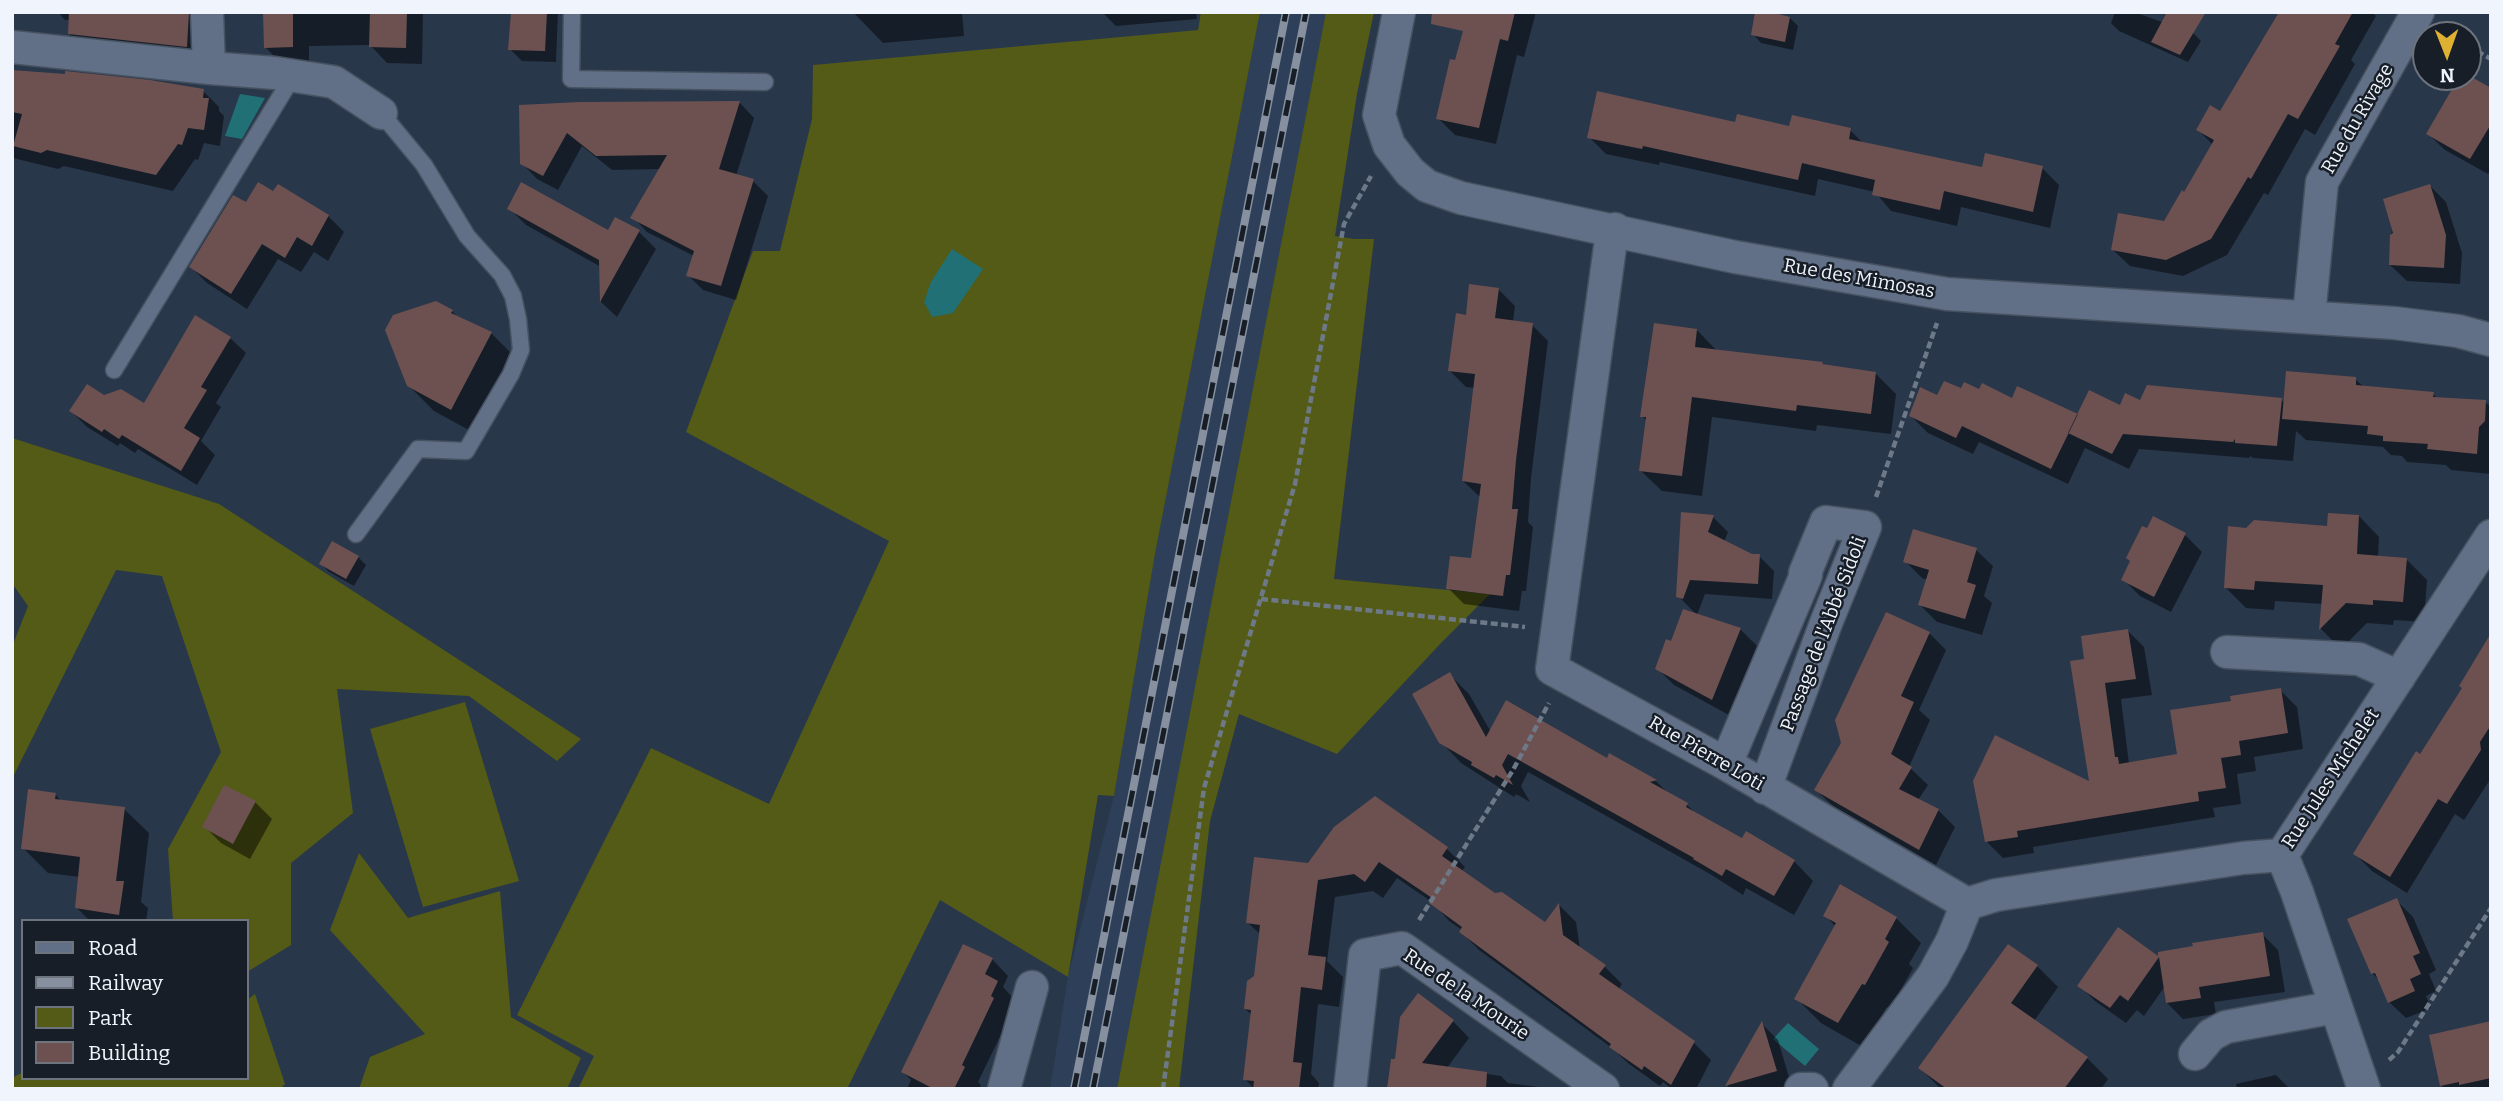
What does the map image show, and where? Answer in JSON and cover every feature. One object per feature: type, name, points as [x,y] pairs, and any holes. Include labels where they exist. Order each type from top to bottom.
[{"type":"street","points":[[207,12],[209,68]]},
{"type":"street","name":"Rue des Mimosas","points":[[1399,12],[1379,115],[1389,145],[1410,173],[1427,186],[1461,198],[1615,229],[1735,257],[1947,294],[2309,316],[2458,331],[2491,340]]},
{"type":"street","name":"Rue du Rivage","points":[[2309,316],[2322,182],[2418,12]]},
{"type":"street","points":[[12,47],[334,82],[381,113]]},
{"type":"street","points":[[1564,676],[1552,669],[1610,247],[1615,229]]},
{"type":"street","name":"Passage de l'Abbé Sidoli","points":[[1726,764],[1826,522],[1865,527],[1765,788]]},
{"type":"street","name":"Rue Jules Michelet","points":[[2363,1086],[2282,855],[2491,536]]},
{"type":"street","points":[[2227,652],[2359,659],[2399,677]]},
{"type":"street","name":"Rue Pierre Loti","points":[[1564,676],[1726,764],[1967,904]]},
{"type":"street","points":[[1849,1089],[1933,976],[1952,941],[1967,904],[1996,895],[2244,858],[2282,855]]},
{"type":"street","name":"Rue de la Mourie","points":[[1350,1089],[1365,955],[1402,948],[1603,1089]]},
{"type":"street","points":[[1004,1089],[1032,987]]},
{"type":"street","points":[[2195,1054],[2211,1035],[2226,1027],[2336,1007]]},
{"type":"street","points":[[1801,1089],[1812,1089]]},
{"type":"lane","points":[[572,12],[571,79],[765,82]]},
{"type":"lane","points":[[114,370],[293,76]]},
{"type":"lane","points":[[356,534],[418,449],[466,451],[511,374],[521,350],[513,296],[502,275],[467,236],[424,165],[381,113]]},
{"type":"path","points":[[1163,1089],[1203,788],[1295,484],[1344,224],[1389,145]]},
{"type":"path","points":[[1865,527],[1947,294]]},
{"type":"path","points":[[1261,599],[1557,630]]},
{"type":"path","points":[[1402,948],[1513,769],[1564,676]]},
{"type":"path","points":[[2363,1086],[2398,1052],[2491,908]]},
{"type":"shaded area","points":[[1260,12],[1326,12],[1117,1089],[1050,1089],[1068,977],[1114,796],[1155,554]]},
{"type":"shaded area","points":[[240,94],[265,98],[242,139],[225,136]]},
{"type":"shaded area","points":[[952,249],[983,269],[953,313],[932,317],[924,302],[931,282]]},
{"type":"shaded area","points":[[1788,1023],[1819,1049],[1805,1066],[1773,1039]]},
{"type":"green space","points":[[1201,12],[1260,12],[1155,554],[1114,796],[1098,795],[1068,977],[940,900],[847,1089],[578,1089],[594,1056],[517,1015],[651,748],[769,804],[889,541],[686,432],[753,251],[780,251],[812,119],[813,65],[1198,30]]},
{"type":"green space","points":[[1326,12],[1374,12],[1357,94],[1335,236],[1374,239],[1334,579],[1490,594],[1337,754],[1239,714],[1210,821],[1179,1089],[1117,1089]]},
{"type":"green space","points":[[12,438],[219,504],[581,739],[557,761],[469,696],[337,689],[353,813],[291,863],[291,945],[248,971],[248,919],[173,919],[168,849],[221,752],[162,576],[116,570],[12,779],[12,647],[28,606],[12,583]]},
{"type":"green space","points":[[465,702],[519,881],[423,907],[370,729]]},
{"type":"green space","points":[[359,853],[408,918],[500,891],[511,1017],[581,1058],[567,1089],[359,1089],[370,1057],[425,1034],[330,930]]},
{"type":"green space","points":[[255,994],[285,1084],[280,1089],[12,1089],[12,1078],[21,1073],[21,1080],[248,1080],[248,999]]},
{"type":"building","points":[[69,12],[189,12],[187,47],[68,34]]},
{"type":"building","points":[[263,12],[293,12],[293,47],[264,48]]},
{"type":"building","points":[[370,12],[407,12],[406,48],[369,47]]},
{"type":"building","points":[[511,12],[547,12],[545,51],[508,50]]},
{"type":"building","points":[[1432,12],[1515,12],[1508,41],[1500,39],[1479,128],[1436,119],[1450,59],[1455,60],[1463,31],[1431,24]]},
{"type":"building","points":[[1755,12],[1770,12],[1790,17],[1785,42],[1751,35]]},
{"type":"building","points":[[2167,12],[2206,12],[2180,55],[2151,42]]},
{"type":"building","points":[[2279,12],[2353,12],[2335,44],[2340,46],[2298,119],[2288,114],[2251,179],[2248,177],[2211,239],[2166,260],[2111,250],[2118,213],[2164,221],[2214,140],[2196,130],[2210,105],[2220,111]]},
{"type":"building","points":[[12,70],[65,74],[65,71],[204,89],[203,98],[209,98],[204,130],[188,128],[182,145],[178,144],[156,175],[47,150],[41,153],[13,146],[22,114],[12,112]]},
{"type":"building","points":[[2482,83],[2491,88],[2491,124],[2470,159],[2426,134],[2451,91],[2482,91]]},
{"type":"building","points":[[1597,91],[1735,122],[1737,114],[1789,126],[1792,115],[1851,128],[1849,139],[1982,167],[1985,153],[2043,166],[2033,212],[1944,191],[1940,210],[1872,195],[1875,180],[1802,163],[1798,180],[1643,146],[1642,149],[1587,138]]},
{"type":"building","points":[[740,101],[719,169],[754,179],[721,286],[686,276],[694,251],[630,218],[667,155],[596,156],[567,133],[543,176],[520,164],[519,105]]},
{"type":"building","points":[[258,182],[273,191],[278,184],[329,215],[312,246],[297,237],[285,258],[262,244],[231,294],[189,267],[233,195],[246,202]]},
{"type":"building","points":[[521,182],[608,230],[615,217],[640,230],[600,302],[599,260],[507,209]]},
{"type":"building","points":[[2430,184],[2446,235],[2444,268],[2389,265],[2390,235],[2393,233],[2383,199]]},
{"type":"building","points":[[1469,284],[1499,288],[1495,318],[1533,323],[1512,509],[1518,509],[1510,575],[1506,575],[1503,596],[1446,589],[1450,556],[1471,558],[1481,484],[1462,481],[1475,374],[1448,371],[1456,313],[1466,315]]},
{"type":"building","points":[[436,301],[453,310],[451,313],[492,332],[451,410],[407,386],[385,330],[393,315]]},
{"type":"building","points":[[195,315],[231,337],[201,387],[207,390],[184,428],[200,438],[181,471],[122,435],[119,439],[104,429],[102,432],[69,411],[87,384],[104,395],[121,389],[144,403]]},
{"type":"building","points":[[1654,323],[1697,329],[1695,347],[1823,362],[1822,364],[1876,372],[1871,414],[1797,405],[1796,411],[1692,397],[1682,476],[1639,471],[1646,417],[1640,417]]},
{"type":"building","points":[[2286,371],[2356,377],[2356,385],[2434,392],[2433,397],[2486,400],[2485,421],[2479,427],[2477,454],[2427,449],[2428,444],[2383,441],[2383,436],[2367,434],[2368,426],[2282,419]]},
{"type":"building","points":[[1944,381],[1961,388],[1964,382],[1979,389],[1982,383],[2012,398],[2017,386],[2078,414],[2051,469],[1962,426],[1956,438],[1909,416],[1920,387],[1937,395]]},
{"type":"building","points":[[2147,385],[2282,398],[2277,446],[2235,443],[2235,439],[2233,442],[2123,434],[2112,454],[2068,433],[2089,390],[2120,405],[2125,393],[2140,400]]},
{"type":"building","points":[[1681,512],[1714,515],[1708,532],[1752,554],[1760,554],[1758,584],[1690,580],[1683,599],[1676,597]]},
{"type":"building","points":[[2328,513],[2359,515],[2357,554],[2407,558],[2403,602],[2373,600],[2373,605],[2346,603],[2319,630],[2323,585],[2255,581],[2254,590],[2224,588],[2228,526],[2246,528],[2254,520],[2327,526]]},
{"type":"building","points":[[2153,516],[2186,533],[2154,597],[2121,580],[2130,561],[2126,558],[2142,526],[2147,528]]},
{"type":"building","points":[[1913,529],[1977,548],[1967,582],[1976,585],[1965,619],[1918,605],[1929,570],[1903,562]]},
{"type":"building","points":[[332,541],[359,556],[346,579],[319,564]]},
{"type":"building","points":[[1683,609],[1741,628],[1712,700],[1655,669],[1666,639],[1671,641]]},
{"type":"building","points":[[1886,612],[1930,632],[1901,696],[1914,702],[1891,754],[1912,767],[1899,789],[1939,809],[1919,850],[1814,790],[1841,743],[1835,720]]},
{"type":"building","points":[[2128,629],[2136,679],[2105,683],[2115,757],[2118,757],[2119,764],[2177,754],[2170,710],[2231,701],[2230,696],[2281,688],[2288,733],[2239,741],[2241,755],[2221,758],[2226,788],[2198,792],[2199,801],[2017,831],[2018,837],[1985,842],[1973,781],[1995,735],[2089,781],[2070,661],[2084,659],[2081,636]]},
{"type":"building","points":[[2491,633],[2491,725],[2480,742],[2481,750],[2447,804],[2438,799],[2390,877],[2353,854],[2416,751],[2420,754],[2462,688],[2459,686]]},
{"type":"building","points":[[1450,672],[1486,737],[1506,700],[1607,758],[1609,753],[1657,780],[1650,782],[1688,803],[1686,807],[1742,838],[1746,831],[1795,860],[1774,896],[1726,869],[1722,876],[1508,754],[1502,765],[1513,785],[1471,765],[1472,762],[1439,743],[1412,694]]},
{"type":"building","points":[[224,785],[256,801],[233,844],[202,827]]},
{"type":"building","points":[[28,789],[56,793],[55,799],[125,807],[116,881],[124,881],[119,915],[75,908],[80,857],[21,849]]},
{"type":"building","points":[[1375,796],[1448,847],[1442,856],[1495,893],[1502,892],[1545,922],[1559,903],[1563,935],[1606,965],[1599,974],[1695,1041],[1671,1085],[1644,1066],[1642,1070],[1609,1047],[1611,1044],[1459,932],[1462,927],[1429,903],[1432,898],[1379,862],[1365,882],[1354,874],[1318,880],[1308,955],[1326,957],[1322,990],[1301,987],[1293,1062],[1302,1063],[1299,1089],[1253,1089],[1254,1081],[1243,1080],[1251,1010],[1244,1009],[1247,981],[1254,976],[1260,925],[1246,923],[1254,857],[1308,863],[1334,827]]},
{"type":"building","points":[[1840,884],[1897,917],[1885,939],[1889,942],[1865,985],[1862,984],[1838,1023],[1794,999],[1836,923],[1823,916]]},
{"type":"building","points":[[2397,898],[2420,953],[2413,956],[2421,974],[2410,979],[2415,991],[2388,1003],[2375,973],[2371,974],[2347,919]]},
{"type":"building","points":[[2118,927],[2158,956],[2158,952],[2193,946],[2192,943],[2263,932],[2270,976],[2199,987],[2201,998],[2166,1003],[2159,957],[2128,1001],[2120,995],[2110,1008],[2077,986]]},
{"type":"building","points":[[963,944],[993,958],[985,974],[998,981],[991,996],[994,998],[962,1065],[965,1067],[954,1089],[934,1089],[901,1072]]},
{"type":"building","points":[[2008,944],[2038,965],[2011,1003],[2088,1057],[2064,1089],[1947,1089],[1918,1068]]},
{"type":"building","points":[[1418,993],[1454,1020],[1422,1063],[1487,1072],[1486,1089],[1387,1089],[1391,1059],[1395,1059],[1400,1017]]},
{"type":"building","points":[[1762,1021],[1777,1071],[1725,1086]]},
{"type":"building","points":[[2491,1021],[2491,1078],[2440,1086],[2429,1035]]},
{"type":"railway","points":[[1074,1089],[1286,12]]},
{"type":"railway","points":[[1093,1089],[1306,12]]}]
